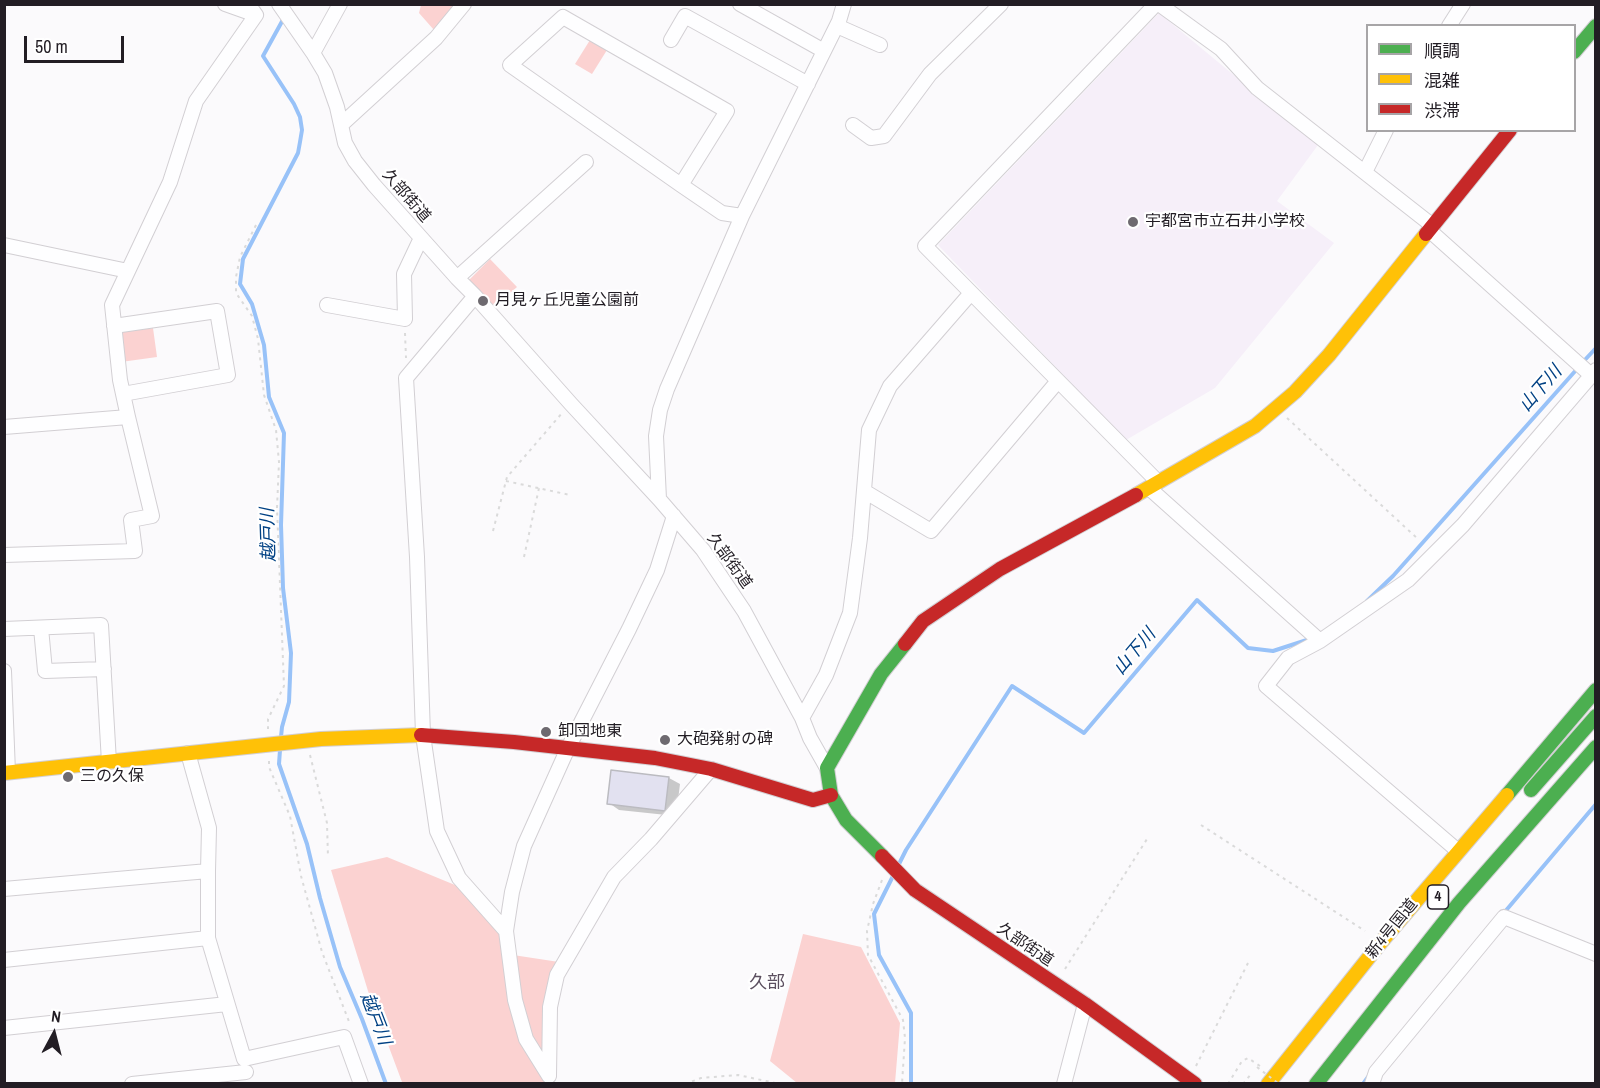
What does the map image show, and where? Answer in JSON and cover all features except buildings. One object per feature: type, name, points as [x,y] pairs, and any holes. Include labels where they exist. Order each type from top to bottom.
[{"type":"main road","points":[[1576,51],[1596,26]]},
{"type":"main road","points":[[826,768],[881,674],[923,621],[1000,569],[1255,426],[1295,392],[1329,355],[1508,132]]},
{"type":"main road","points":[[1266,1077],[1596,690]]},
{"type":"main road","points":[[1520,802],[1596,716]]},
{"type":"main road","points":[[6,772],[304,741],[423,735],[623,754],[711,769],[813,800],[831,795]]},
{"type":"main road","name":"4","points":[[1316,1083],[1460,903],[1596,747]]},
{"type":"main road","name":"久部街道","points":[[826,768],[831,795],[846,820],[915,890],[1085,1004],[1192,1081]]},
{"type":"main road","points":[[1333,1083],[1373,1034]]},
{"type":"street","points":[[4,555],[135,551],[131,520],[152,516],[123,393],[112,305],[170,182],[196,101],[252,10],[225,4]]},
{"type":"street","points":[[314,53],[340,4]]},
{"type":"street","points":[[342,124],[436,38],[464,4]]},
{"type":"street","points":[[740,4],[824,51]]},
{"type":"street","points":[[659,499],[656,436],[660,410],[667,389],[742,216],[837,26],[844,4]]},
{"type":"street","points":[[853,125],[871,138],[884,136],[930,74],[1001,4]]},
{"type":"street","points":[[1320,641],[1153,485],[1058,381],[925,246],[1158,4],[1221,49],[1257,88],[1365,172],[1593,373],[1462,525],[1408,580],[1320,641],[1288,657],[1266,686],[1458,851]]},
{"type":"street","points":[[1450,24],[1463,4]]},
{"type":"street","name":"久部街道","points":[[280,7],[314,53],[332,90],[345,143],[355,161],[421,238],[703,550],[744,612],[802,718],[826,768]]},
{"type":"street","points":[[671,40],[685,16],[808,84]]},
{"type":"street","points":[[681,185],[727,111],[562,17],[510,64],[681,185],[722,213],[742,216]]},
{"type":"street","points":[[837,26],[880,45]]},
{"type":"street","points":[[1365,172],[1385,132]]},
{"type":"street","points":[[457,278],[586,162]]},
{"type":"street","points":[[327,305],[405,319],[404,274],[421,238]]},
{"type":"street","points":[[4,245],[128,272]]},
{"type":"street","points":[[802,718],[826,675],[850,613],[860,538],[869,430],[890,386],[971,293]]},
{"type":"street","points":[[475,296],[406,378],[417,557],[423,735],[437,831],[459,878],[506,931]]},
{"type":"street","points":[[114,326],[217,311],[228,375],[123,393]]},
{"type":"street","points":[[864,491],[931,531],[1058,381]]},
{"type":"street","points":[[4,427],[128,417]]},
{"type":"street","points":[[550,1080],[526,1039],[515,1000],[506,931],[512,892],[524,846],[568,748],[657,570],[674,516]]},
{"type":"street","points":[[4,629],[101,625],[109,762]]},
{"type":"street","points":[[41,627],[45,671],[104,669]]},
{"type":"street","points":[[4,671],[6,772]]},
{"type":"street","points":[[188,753],[209,828],[208,938],[246,1072]]},
{"type":"street","points":[[550,1080],[550,1007],[557,975],[614,877],[651,839],[711,769]]},
{"type":"street","points":[[4,889],[208,871]]},
{"type":"street","points":[[1372,1083],[1376,1072],[1504,917],[1596,954]]},
{"type":"street","points":[[4,960],[208,938]]},
{"type":"street","points":[[4,1028],[227,1004]]},
{"type":"street","points":[[1064,1083],[1085,1004]]},
{"type":"street","points":[[132,1083],[246,1072],[344,1037],[361,1083]]},
{"type":"path","points":[[255,225],[240,257],[236,293],[252,316],[258,339],[264,395],[276,430],[279,462],[277,508],[284,686],[268,719],[269,767],[290,816],[301,876],[322,952],[352,1030]]},
{"type":"path","points":[[405,319],[406,378]]},
{"type":"path","points":[[493,531],[507,477],[571,404]]},
{"type":"path","points":[[1276,408],[1419,540]]},
{"type":"path","points":[[506,481],[570,495]]},
{"type":"path","points":[[524,557],[539,488]]},
{"type":"path","points":[[304,741],[327,823],[328,856]]},
{"type":"path","points":[[1201,825],[1382,941]]},
{"type":"path","points":[[1055,984],[1147,839]]},
{"type":"path","points":[[889,863],[873,904],[867,931],[868,955],[903,1020],[902,1083]]},
{"type":"path","points":[[1192,1081],[1248,963]]},
{"type":"path","points":[[1228,1083],[1242,1061],[1248,1058],[1266,1077]]},
{"type":"path","points":[[1243,1083],[1257,1067],[1279,1083]]},
{"type":"path","points":[[685,1083],[701,1078],[738,1075],[780,1083]]},
{"type":"shaded area","points":[[421,5],[456,5],[434,30],[419,13]]},
{"type":"shaded area","name":"宇都宮市立石井小学校","points":[[1159,13],[1318,145],[1277,201],[1334,243],[1215,388],[1126,440],[938,245]]},
{"type":"shaded area","points":[[590,40],[607,50],[592,74],[575,64]]},
{"type":"shaded area","points":[[490,259],[517,287],[493,308],[466,283]]},
{"type":"shaded area","points":[[153,328],[157,357],[121,362],[118,338],[122,332]]},
{"type":"shaded area","points":[[387,857],[472,892],[513,955],[559,962],[546,1073],[547,1083],[402,1082],[368,991],[331,870]]},
{"type":"shaded area","points":[[803,934],[861,947],[900,1023],[895,1083],[797,1083],[770,1061]]},
{"type":"waterway","name":"越戸川","points":[[281,737],[289,702],[291,653],[283,588],[281,525],[284,433],[269,397],[264,345],[252,304],[240,284],[243,259],[298,153],[300,142],[302,130],[300,117],[263,56],[285,16]]},
{"type":"waterway","name":"山下川","points":[[1582,363],[1596,348]]},
{"type":"waterway","name":"山下川","points":[[1367,601],[1393,576],[1577,369]]},
{"type":"waterway","name":"山下川","points":[[899,864],[1012,686],[1084,733],[1197,600],[1248,648],[1273,651],[1313,638]]},
{"type":"waterway","name":"越戸川","points":[[280,750],[279,764],[307,844],[340,967],[386,1084]]},
{"type":"waterway","points":[[1503,914],[1596,804]]},
{"type":"waterway","name":"山下川","points":[[893,876],[874,914],[879,955],[911,1013],[911,1084]]},
{"type":"waterway","points":[[1363,1084],[1368,1077]]},
{"type":"traffic: fast","points":[[1576,50],[1596,26]]},
{"type":"traffic: fast","points":[[882,856],[846,820],[831,795],[827,768],[881,674],[905,644]]},
{"type":"traffic: fast","points":[[1507,795],[1596,690]]},
{"type":"traffic: fast","points":[[1531,790],[1596,716]]},
{"type":"traffic: fast","points":[[1316,1084],[1459,903],[1596,747]]},
{"type":"traffic: slow","points":[[1136,495],[1255,426],[1295,392],[1329,355],[1426,234]]},
{"type":"traffic: slow","points":[[4,773],[321,739],[421,735]]},
{"type":"traffic: slow","points":[[1268,1084],[1382,941],[1507,795]]},
{"type":"traffic: jam","points":[[1426,234],[1508,132]]},
{"type":"traffic: jam","points":[[905,644],[923,621],[1000,569],[1136,495]]},
{"type":"traffic: jam","points":[[421,735],[514,742],[655,758],[711,769],[813,800],[831,795]]},
{"type":"traffic: jam","points":[[882,856],[915,890],[1085,1004],[1195,1084]]},
{"type":"place","name":"宇都宮市立石井小学校","points":[[1133,222]]},
{"type":"place","name":"月見ヶ丘児童公園前","points":[[483,301]]},
{"type":"place","name":"卸団地東","points":[[546,732]]},
{"type":"place","name":"大砲発射の碑","points":[[665,740]]},
{"type":"place","name":"三の久保","points":[[68,777]]},
{"type":"district","name":"久部","points":[[767,983]]}]
